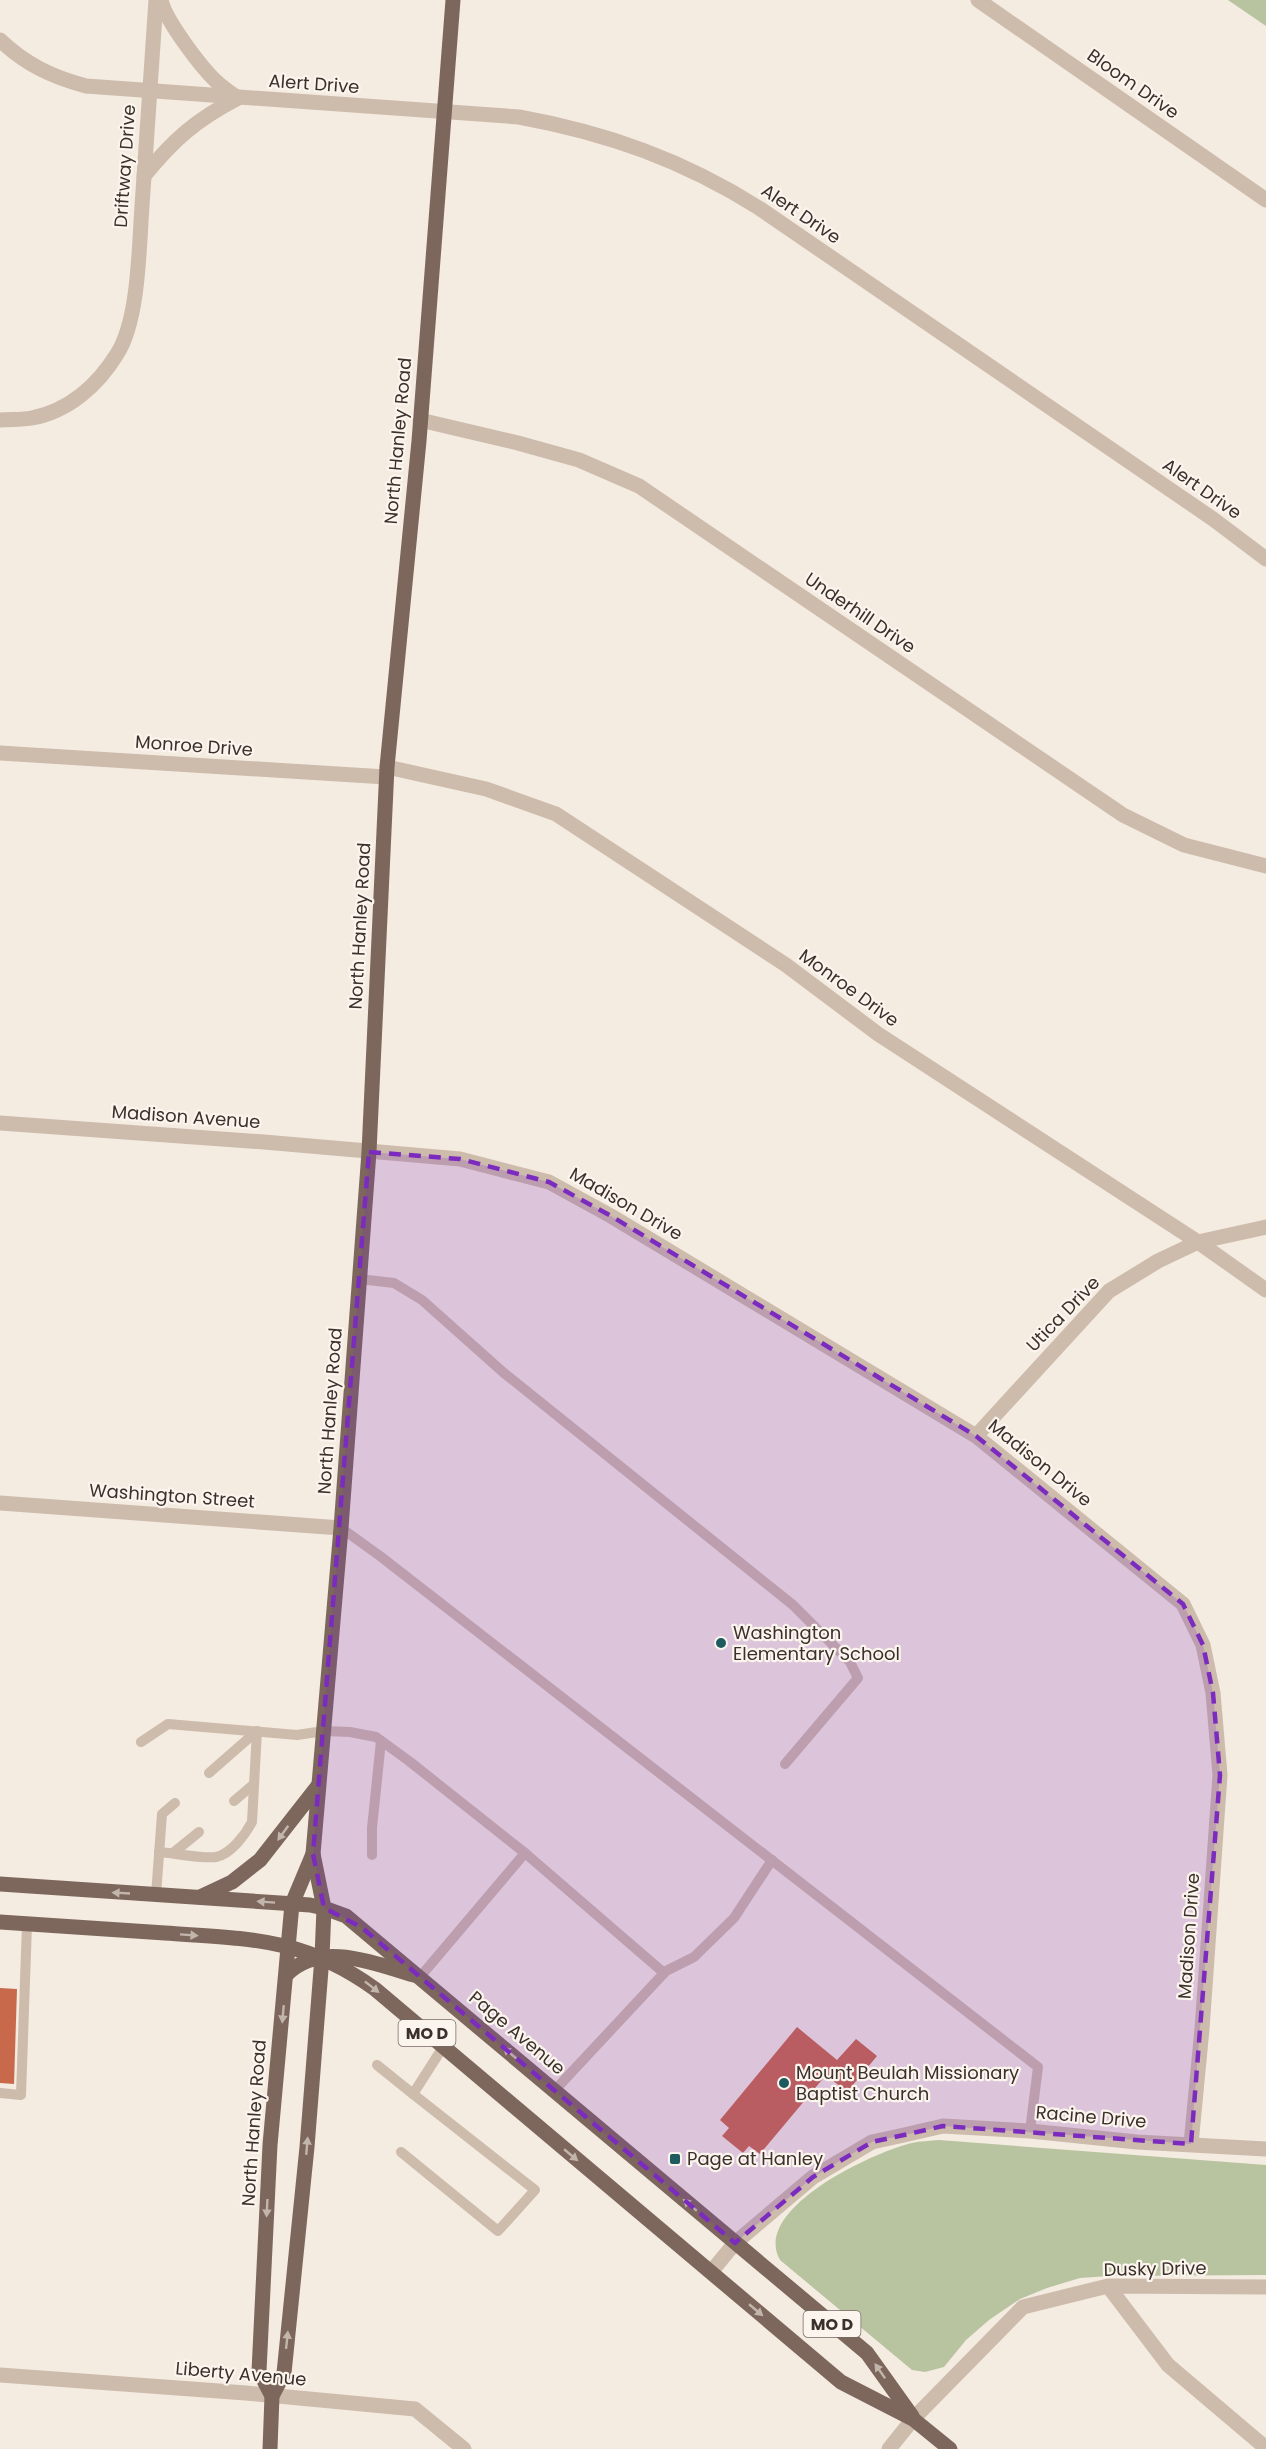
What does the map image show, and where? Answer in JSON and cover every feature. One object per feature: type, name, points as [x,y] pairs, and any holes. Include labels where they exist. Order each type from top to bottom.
[{"type":"main road","name":"North Hanley Road","points":[[270,2449],[272,2396],[284,2373],[307,2147],[322,1957],[324,1908],[313,1854],[341,1528],[369,1152],[386,772],[420,420],[453,0]]},
{"type":"main road","points":[[200,1898],[231,1882],[260,1860],[318,1786]]},
{"type":"main road","name":"North Hanley Road","points":[[272,2396],[259,2371],[270,2145],[292,1904],[313,1854]]},
{"type":"main road","name":"Page Avenue","points":[[0,1884],[292,1904],[324,1908],[346,1916],[867,2353],[913,2419]]},
{"type":"main road","name":"Page Avenue","points":[[0,1922],[257,1940],[289,1946],[322,1957],[349,1970],[375,1989],[841,2382],[913,2419],[950,2449]]},
{"type":"main road","points":[[287,1974],[301,1963],[322,1957],[357,1958],[420,1977]]},
{"type":"street","name":"Driftway Drive","points":[[0,420],[33,418],[71,404],[89,389],[104,371],[118,353],[126,334],[136,286],[156,0]]},
{"type":"street","points":[[144,176],[176,138],[207,114],[238,98],[218,84],[180,38],[161,0]]},
{"type":"street","name":"Bloom Drive","points":[[978,0],[1266,200]]},
{"type":"street","name":"Alert Drive","points":[[0,40],[17,56],[60,79],[86,86],[519,117],[570,126],[665,157],[720,184],[1213,519],[1266,559]]},
{"type":"street","name":"Underhill Drive","points":[[420,420],[579,460],[639,486],[1123,815],[1184,845],[1266,866]]},
{"type":"street","name":"Monroe Drive","points":[[0,753],[386,772],[486,789],[556,813],[786,965],[878,1034],[1198,1242],[1266,1290]]},
{"type":"street","name":"Madison Avenue","points":[[0,1123],[369,1152]]},
{"type":"street","name":"Madison Drive","points":[[369,1152],[460,1160],[549,1182],[611,1216],[976,1436],[1183,1604],[1203,1645],[1213,1693],[1220,1774],[1202,2029],[1191,2144]]},
{"type":"street","name":"Utica Drive","points":[[976,1436],[1109,1291],[1158,1261],[1198,1242],[1266,1227]]},
{"type":"street","name":"Washington Street","points":[[0,1503],[341,1528]]},
{"type":"street","name":"Racine Drive","points":[[711,2272],[735,2243],[813,2177],[872,2142],[943,2126],[1030,2131],[1137,2142],[1266,2149]]},
{"type":"street","points":[[1108,2286],[1168,2365],[1266,2448]]},
{"type":"street","name":"Dusky Drive","points":[[913,2419],[1023,2307],[1108,2286],[1266,2287]]},
{"type":"street","name":"Liberty Avenue","points":[[0,2375],[415,2409],[464,2449]]},
{"type":"street","points":[[889,2449],[913,2419]]},
{"type":"lane","points":[[359,1280],[394,1283],[422,1300],[513,1380],[793,1605],[850,1662],[858,1678],[785,1764]]},
{"type":"lane","points":[[341,1528],[1038,2067],[1030,2131]]},
{"type":"lane","points":[[141,1742],[168,1724],[297,1735],[324,1731],[354,1732],[376,1737],[525,1853],[664,1973]]},
{"type":"lane","points":[[209,1773],[257,1731]]},
{"type":"lane","points":[[159,1852],[216,1857],[231,1848],[246,1833],[252,1822],[257,1731]]},
{"type":"lane","points":[[372,1855],[372,1828],[381,1741]]},
{"type":"lane","points":[[234,1801],[254,1784]]},
{"type":"lane","points":[[156,1895],[162,1814],[175,1803]]},
{"type":"lane","points":[[173,1853],[199,1832]]},
{"type":"lane","points":[[420,1977],[525,1853]]},
{"type":"lane","points":[[554,2091],[664,1973],[694,1957],[734,1918],[772,1860]]},
{"type":"lane","points":[[0,2093],[21,2095],[27,1924]]},
{"type":"lane","points":[[413,2094],[443,2047]]},
{"type":"lane","points":[[377,2065],[535,2190],[498,2231],[401,2152]]},
{"type":"highlighted area","points":[[369,1152],[460,1159],[549,1182],[611,1216],[976,1436],[1183,1604],[1203,1645],[1213,1693],[1220,1775],[1191,2144],[943,2126],[872,2142],[813,2177],[735,2243],[361,1927],[324,1908],[313,1854]]},
{"type":"green space","points":[[1228,0],[1266,0],[1266,26]]},
{"type":"green space","points":[[939,2140],[1266,2165],[1266,2275],[1080,2278],[1020,2299],[989,2320],[966,2340],[944,2367],[925,2372],[912,2370],[780,2260],[776,2241],[783,2221],[799,2203],[820,2186],[871,2158],[894,2149],[915,2142]]},
{"type":"building","points":[[0,1988],[17,1989],[14,2084],[0,2083]]},
{"type":"building","name":"Mount Beulah Missionary Baptist Church","points":[[797,2027],[837,2060],[856,2039],[877,2056],[847,2092],[826,2075],[760,2154],[749,2146],[743,2153],[722,2136],[729,2128],[720,2120]]},
{"type":"place","name":"Washington Elementary School","points":[[721,1643]]},
{"type":"place","name":"Mount Beulah Missionary Baptist Church","points":[[784,2083]]},
{"type":"place","name":"Page at Hanley","points":[[675,2159]]}]
